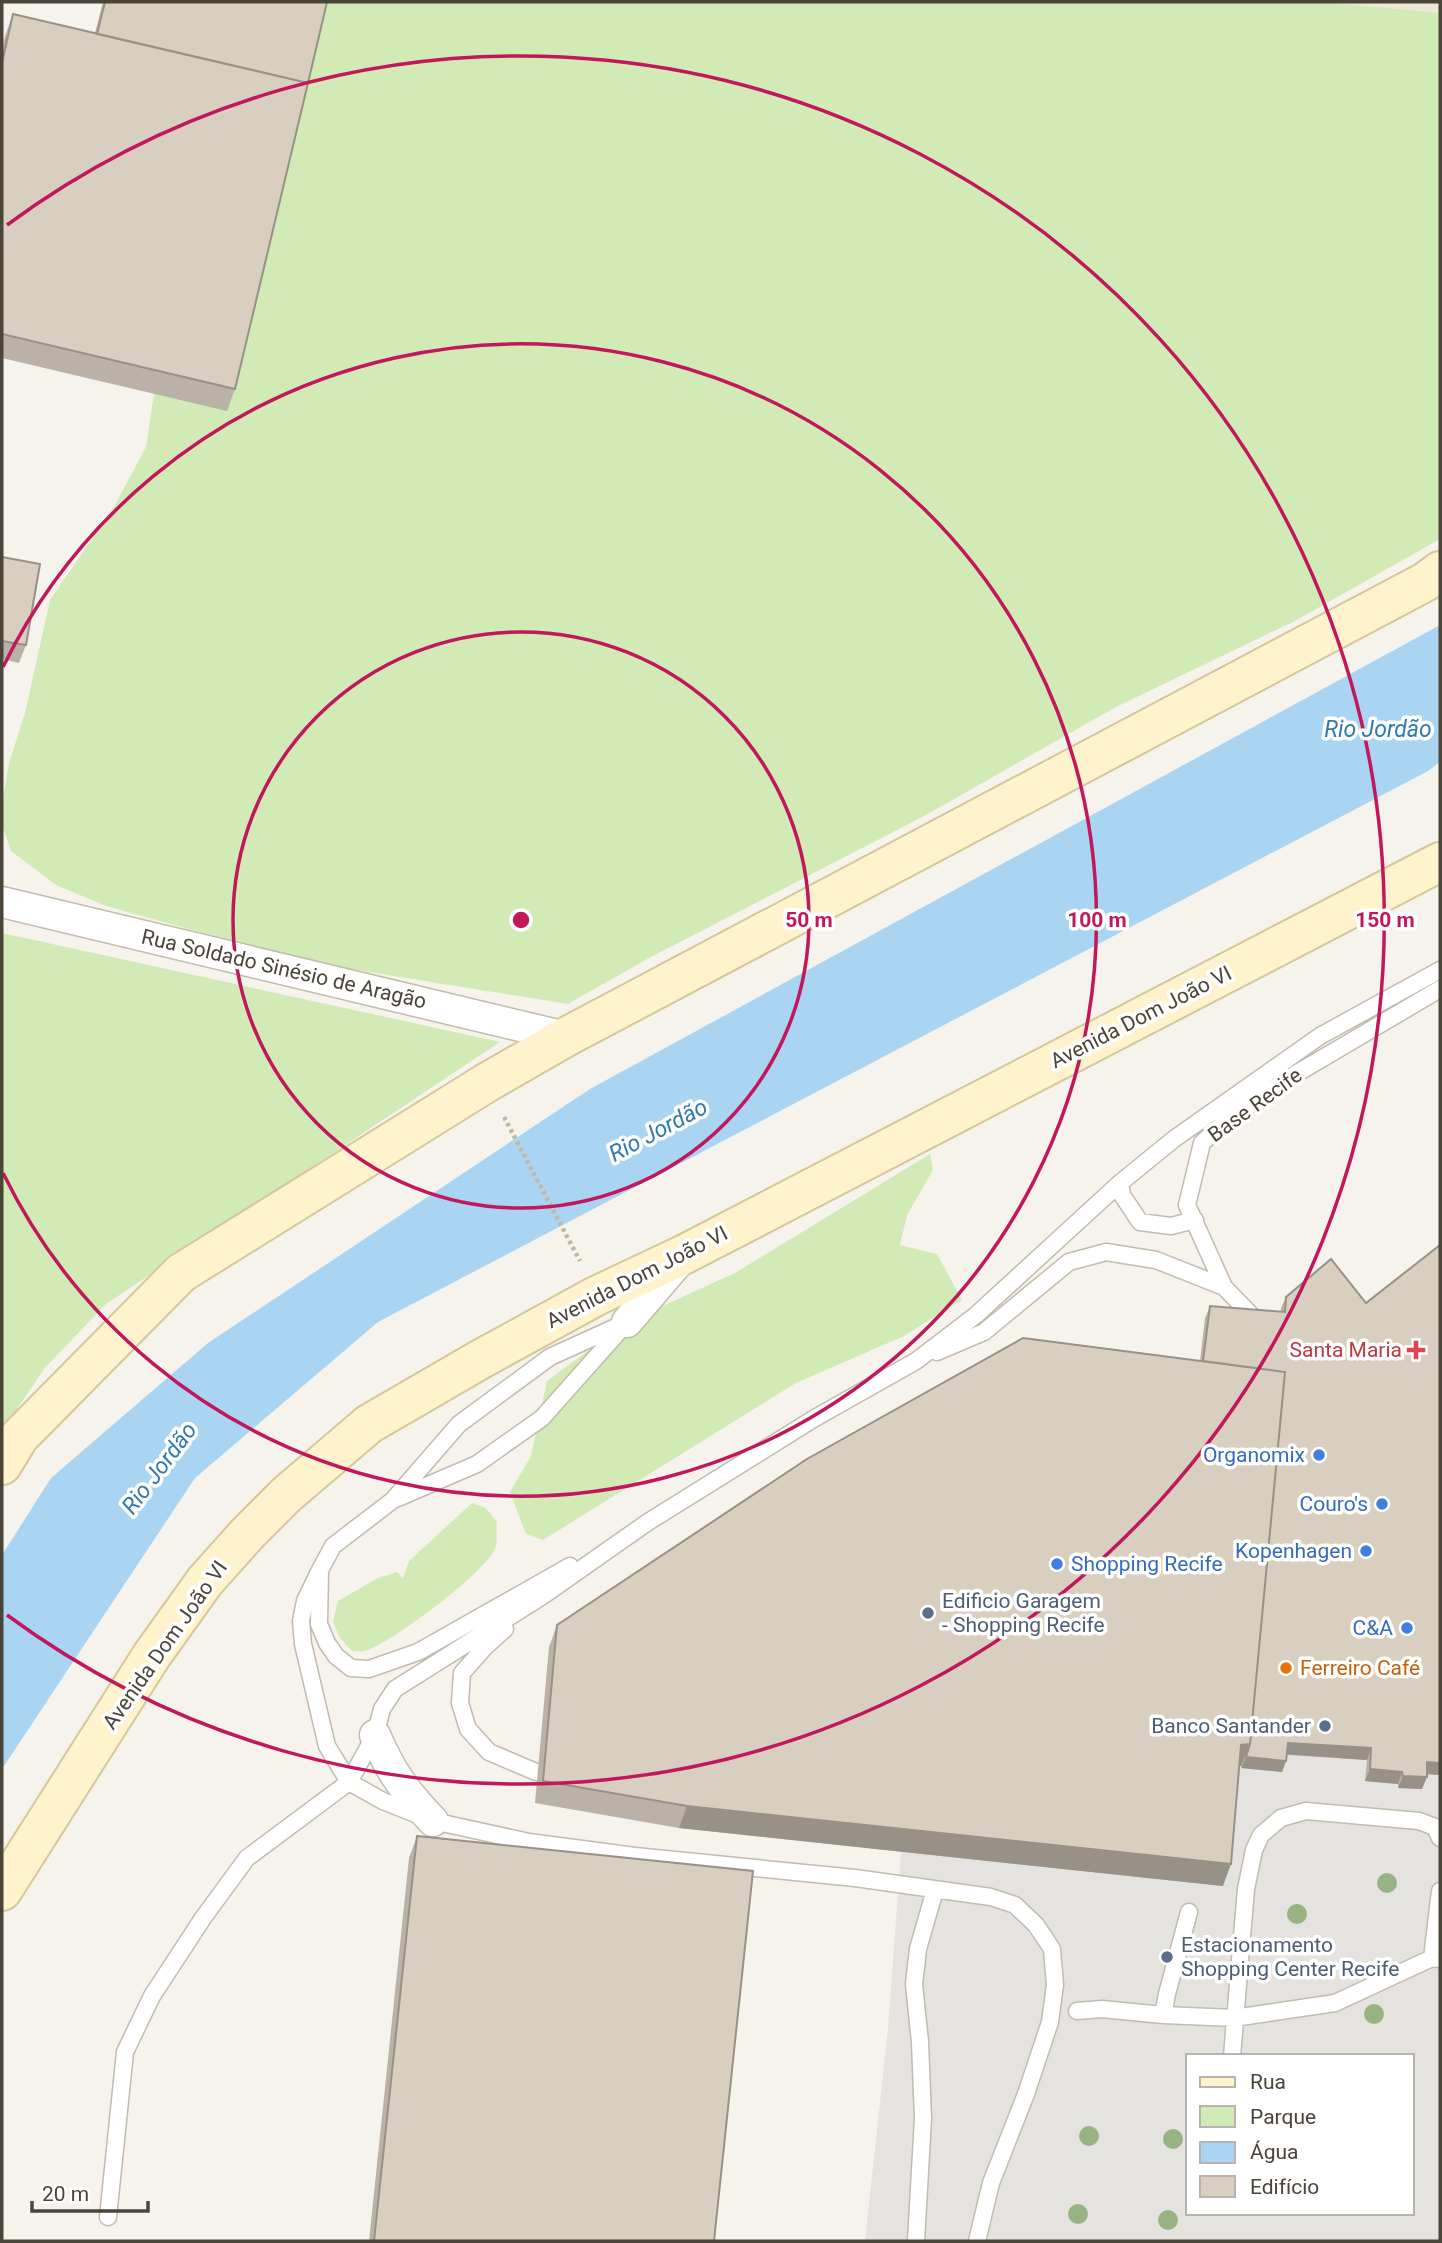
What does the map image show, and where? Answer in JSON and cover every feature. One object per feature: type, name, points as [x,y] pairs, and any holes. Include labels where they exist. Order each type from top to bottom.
[{"type":"main road","points":[[2,1465],[19,1437],[181,1273],[486,1083],[566,1037],[1413,588],[1440,571]]},
{"type":"main road","name":"Avenida Dom João VI","points":[[2,1891],[152,1655],[205,1581],[286,1495],[369,1424],[596,1296],[685,1254],[1440,862]]},
{"type":"street","name":"Rua Soldado Sinésio de Aragão","points":[[2,902],[566,1037]]},
{"type":"street","points":[[627,1322],[685,1254]]},
{"type":"street","points":[[375,1735],[386,1761],[406,1793],[433,1821]]},
{"type":"lane","points":[[320,1570],[318,1624],[336,1656],[351,1668],[369,1669],[418,1652],[648,1522],[815,1418],[916,1361],[976,1315],[1120,1183],[1174,1139],[1320,1036],[1440,970]]},
{"type":"lane","name":"Base Recife","points":[[1258,1322],[1224,1287],[1188,1205],[1202,1143],[1229,1118],[1294,1075],[1440,989]]},
{"type":"lane","points":[[1120,1183],[1122,1195],[1140,1222],[1171,1226],[1195,1220]]},
{"type":"lane","name":"Base Recife","points":[[916,1361],[984,1332],[1069,1262],[1106,1251],[1156,1260],[1224,1287]]},
{"type":"lane","points":[[393,1500],[477,1464],[542,1418],[627,1322]]},
{"type":"lane","points":[[627,1322],[550,1357],[459,1424],[393,1500],[333,1546],[305,1601],[301,1621],[303,1644],[327,1746],[349,1782],[383,1801],[433,1821],[529,1842],[635,1856],[855,1878],[990,1897],[1015,1905],[1036,1925],[1052,1949],[1055,1985],[1050,2022],[1026,2094],[991,2183],[976,2241]]},
{"type":"lane","points":[[108,2217],[125,2052],[152,1996],[203,1918],[247,1858],[349,1782],[375,1735],[382,1709],[396,1689],[544,1595],[648,1522]]},
{"type":"lane","points":[[536,1772],[489,1752],[468,1729],[460,1703],[462,1674],[485,1647],[544,1595]]},
{"type":"lane","points":[[1232,2054],[1246,1889],[1254,1850],[1261,1835],[1282,1818],[1306,1811],[1419,1821],[1434,1827],[1440,1838]]},
{"type":"lane","points":[[916,2241],[923,2118],[914,1984],[918,1950],[935,1889]]},
{"type":"lane","points":[[1077,2011],[1102,2009],[1234,2018],[1335,2003],[1436,1959],[1440,1891]]},
{"type":"lane","points":[[1163,2015],[1189,1912]]},
{"type":"path","points":[[509,1125],[578,1258]]},
{"type":"shaded area","points":[[1178,2],[1440,2],[1440,23]]},
{"type":"shaded area","name":"Estacionamento Shopping Center Recife","points":[[1284,1754],[1367,1759],[1366,1781],[1398,1784],[1399,1788],[1422,1789],[1423,1774],[1440,1775],[1440,2241],[865,2241],[888,2028],[901,1852],[1233,1767],[1282,1772]]},
{"type":"green space","points":[[241,2],[1321,2],[1440,13],[1440,539],[1295,621],[1116,707],[926,815],[649,958],[568,1004],[307,962],[106,906],[56,885],[11,851],[2,825],[9,763],[25,713],[50,600],[115,505],[146,447],[155,387]]},
{"type":"green space","points":[[2,933],[500,1042],[106,1304],[44,1369],[2,1431]]},
{"type":"green space","points":[[930,1154],[933,1170],[907,1215],[900,1245],[937,1254],[962,1300],[904,1336],[796,1383],[543,1540],[526,1534],[510,1492],[531,1456],[547,1381],[627,1322],[735,1273]]},
{"type":"green space","points":[[472,1503],[486,1508],[497,1522],[496,1546],[487,1560],[437,1605],[398,1633],[368,1650],[352,1651],[340,1638],[333,1622],[338,1601],[378,1578],[397,1572],[403,1578],[409,1561]]},
{"type":"water","name":"Rio Jordão","points":[[1440,625],[1440,762],[1428,771],[378,1322],[195,1478],[2,1769],[2,1555],[51,1478],[208,1343],[590,1089]]},
{"type":"building","points":[[105,2],[327,2],[308,83],[97,34]]},
{"type":"building","points":[[13,14],[308,83],[235,389],[2,334],[2,63]]},
{"type":"building","points":[[2,557],[40,564],[26,645],[2,641]]},
{"type":"building","points":[[1440,1245],[1440,1763],[1427,1762],[1427,1777],[1403,1776],[1402,1772],[1370,1769],[1371,1748],[1288,1743],[1286,1761],[1246,1757],[1250,1744],[1285,1372],[1203,1361],[1210,1306],[1285,1312],[1286,1297],[1331,1259],[1366,1303]]},
{"type":"building","name":"Shopping Recife","points":[[1023,1338],[1285,1372],[1250,1744],[1241,1745],[1231,1864],[687,1806],[543,1781],[557,1625],[807,1459]]},
{"type":"building","points":[[417,1836],[753,1871],[714,2241],[374,2241]]},
{"type":"place","name":"Santa Maria","points":[[1416,1350]]},
{"type":"place","name":"Organomix","points":[[1319,1455]]},
{"type":"place","name":"Couro's","points":[[1382,1504]]},
{"type":"place","name":"Kopenhagen","points":[[1366,1551]]},
{"type":"place","name":"Shopping Recife","points":[[1057,1564]]},
{"type":"place","name":"Edificio Garagem - Shopping Recife","points":[[928,1613]]},
{"type":"place","name":"C&A","points":[[1407,1628]]},
{"type":"place","name":"Ferreiro Café","points":[[1286,1668]]},
{"type":"place","name":"Banco Santander","points":[[1325,1726]]},
{"type":"place","name":"Estacionamento Shopping Center Recife","points":[[1167,1957]]}]
